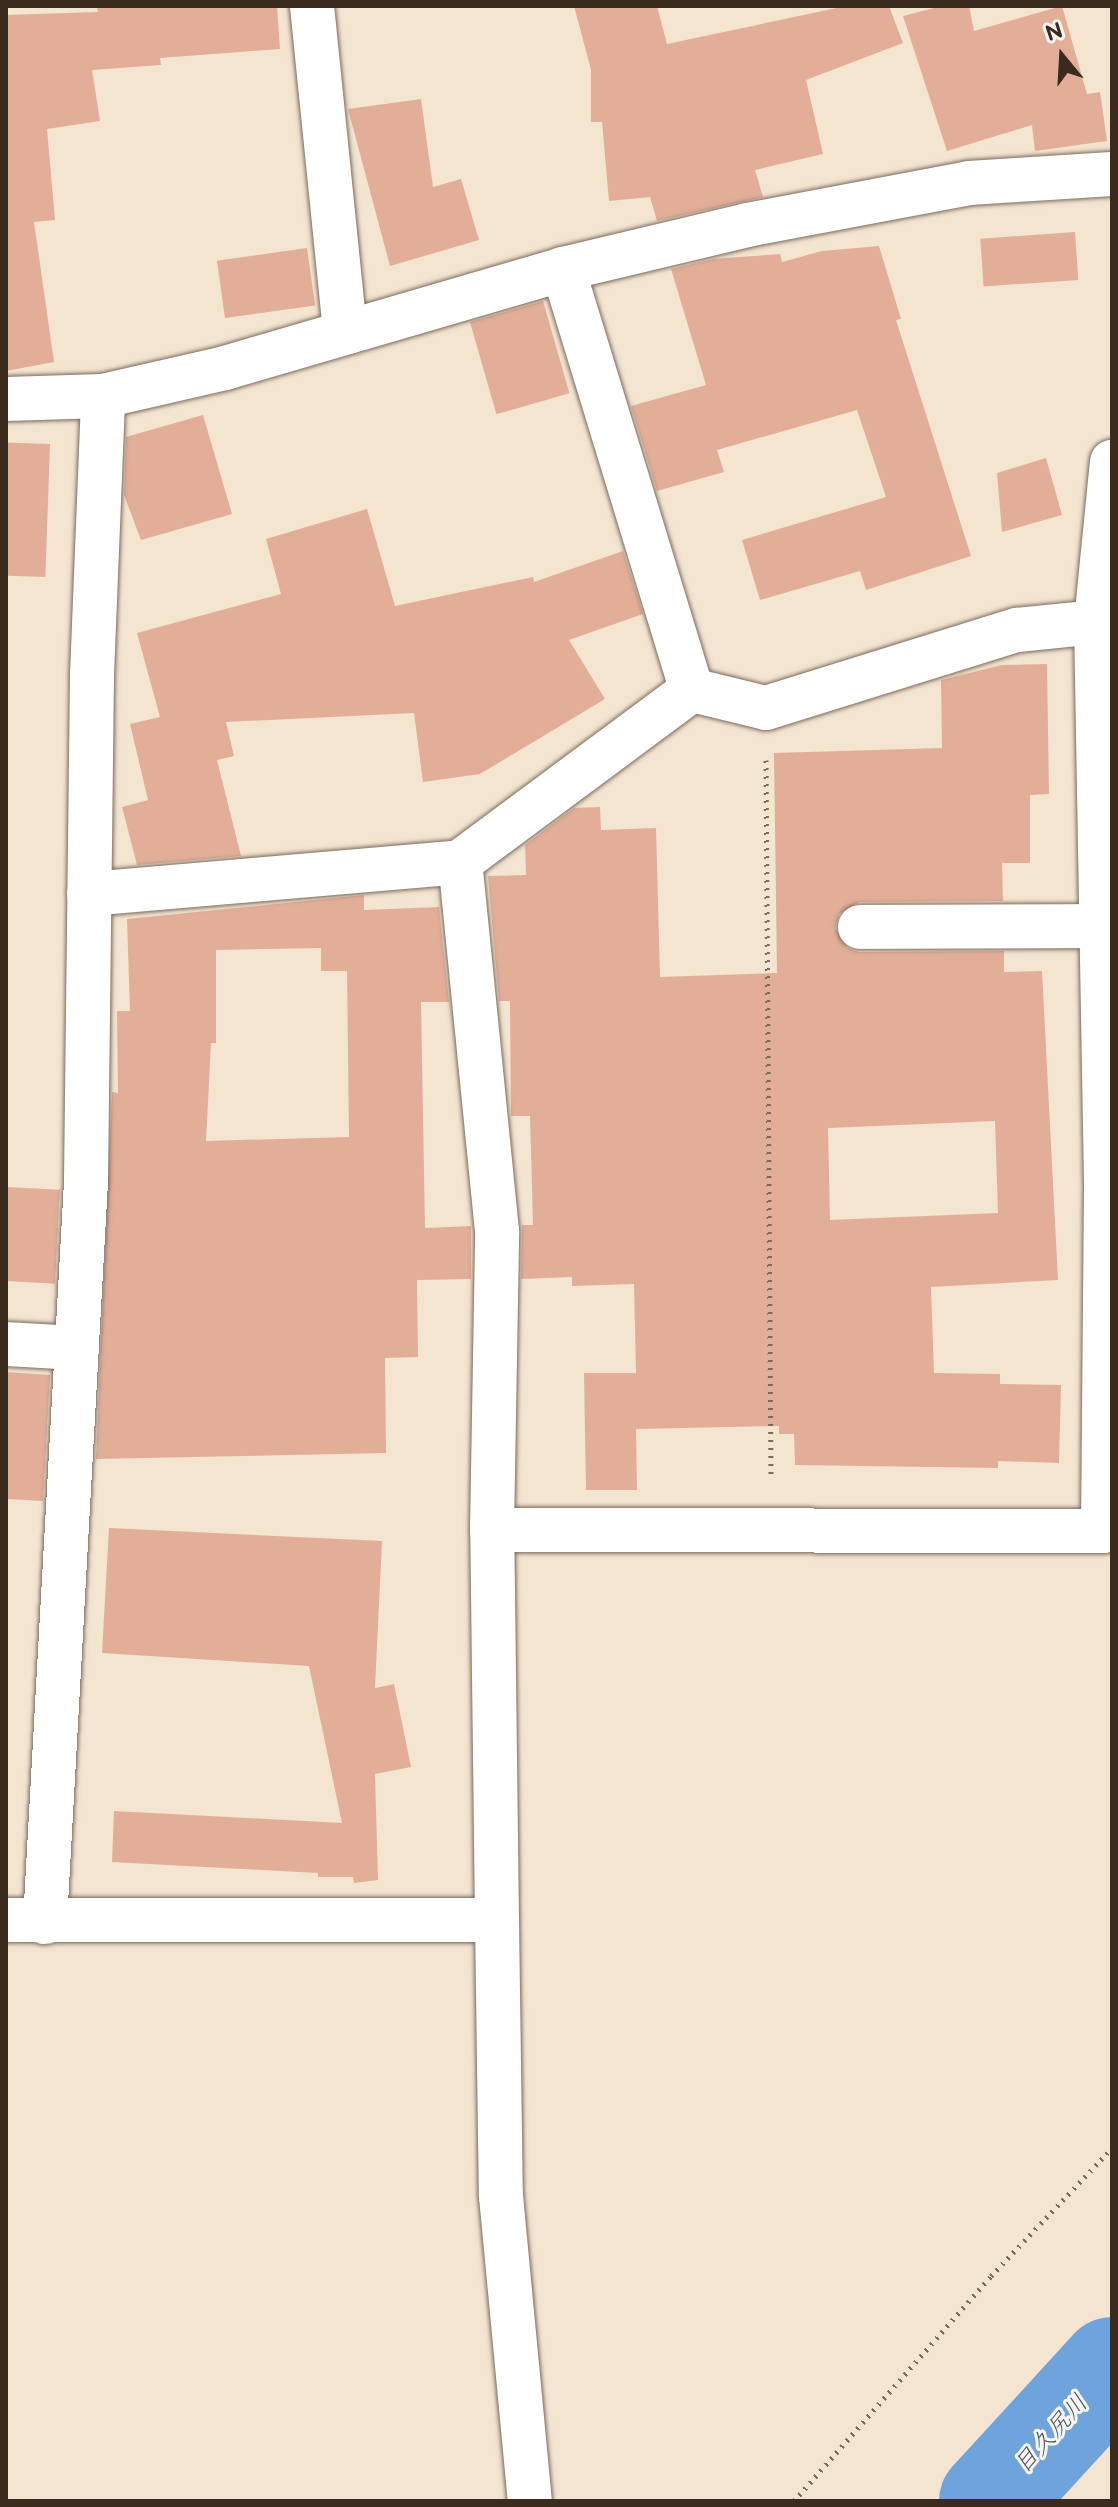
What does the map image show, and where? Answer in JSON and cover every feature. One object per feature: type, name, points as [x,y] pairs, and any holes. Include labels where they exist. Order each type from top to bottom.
[{"type":"street","points":[[312,6],[345,332]]},
{"type":"street","points":[[6,399],[103,396],[225,368],[563,269],[747,225],[969,183],[1112,174]]},
{"type":"street","points":[[563,269],[692,690]]},
{"type":"street","points":[[103,396],[89,894],[86,1181],[77,1348],[25,1921],[497,1920]]},
{"type":"street","points":[[492,1530],[1103,1531],[1106,1183],[1096,622],[1112,462]]},
{"type":"street","points":[[692,690],[766,708],[1017,630],[1096,622]]},
{"type":"street","points":[[89,894],[460,862],[692,690]]},
{"type":"street","points":[[460,862],[497,1231],[492,1530],[501,2196],[530,2501]]},
{"type":"street","points":[[860,927],[1101,926]]},
{"type":"street","points":[[6,1344],[77,1348]]},
{"type":"path","points":[[766,708],[771,1530]]},
{"type":"path","points":[[794,2501],[991,2276],[1112,2148]]},
{"type":"building","points":[[97,6],[277,6],[280,49],[160,58],[161,65],[92,70],[100,121],[47,129],[55,220],[34,222],[54,362],[6,371],[6,15],[98,12]]},
{"type":"building","points":[[574,6],[657,6],[667,44],[846,6],[889,6],[903,43],[806,80],[823,154],[755,170],[763,197],[657,221],[650,197],[609,201],[602,122],[591,122],[591,70]]},
{"type":"building","points":[[942,6],[969,6],[974,31],[1062,6],[1087,94],[1100,92],[1107,141],[1035,151],[1032,125],[947,151],[903,16]]},
{"type":"building","points":[[421,99],[433,187],[461,179],[479,240],[390,266],[348,109]]},
{"type":"building","points":[[1075,232],[1078,280],[984,287],[980,239]]},
{"type":"building","points":[[879,246],[901,319],[896,320],[971,556],[866,590],[860,571],[760,600],[742,540],[886,497],[857,410],[717,450],[724,472],[657,491],[631,406],[706,385],[671,269],[713,259],[780,254],[782,262],[822,251]]},
{"type":"building","points":[[307,248],[315,305],[225,318],[217,261]]},
{"type":"building","points":[[543,301],[569,393],[496,414],[470,322]]},
{"type":"building","points":[[203,415],[232,514],[141,540],[124,495],[126,437]]},
{"type":"building","points":[[6,442],[50,444],[45,577],[6,576]]},
{"type":"building","points":[[1046,458],[1062,515],[1002,532],[997,473]]},
{"type":"building","points":[[367,509],[395,606],[533,577],[534,582],[623,551],[643,614],[569,640],[605,699],[480,774],[423,782],[414,713],[226,722],[234,756],[217,760],[241,856],[137,865],[122,807],[148,800],[130,724],[160,717],[137,633],[281,594],[266,539]]},
{"type":"building","points":[[1047,664],[1049,794],[1030,795],[1030,863],[1002,863],[1003,901],[859,902],[839,914],[835,928],[847,948],[859,952],[1004,951],[1004,972],[1042,971],[1058,1280],[931,1287],[934,1373],[1000,1374],[1000,1384],[1061,1385],[1059,1463],[998,1461],[998,1468],[795,1465],[794,1434],[779,1434],[779,1426],[636,1429],[637,1490],[586,1490],[584,1373],[636,1373],[634,1284],[572,1286],[572,1277],[521,1279],[522,1225],[533,1225],[530,1116],[511,1116],[510,1001],[499,1001],[488,876],[526,875],[525,845],[574,808],[600,807],[601,830],[656,828],[660,977],[777,973],[774,753],[942,748],[941,680],[1002,665]],"holes":[[[995,1121],[998,1213],[830,1220],[828,1128]]]},
{"type":"building","points":[[364,895],[364,910],[439,907],[449,1002],[421,1002],[425,1228],[471,1226],[471,1279],[417,1280],[418,1357],[385,1358],[386,1453],[96,1459],[112,1092],[118,1093],[117,1011],[130,1011],[127,919]],"holes":[[[321,948],[321,971],[347,971],[349,1137],[206,1141],[211,1043],[216,1043],[216,950]]]},
{"type":"building","points":[[6,1187],[60,1190],[55,1284],[6,1281]]},
{"type":"building","points":[[6,1372],[50,1375],[43,1501],[6,1499]]},
{"type":"building","points":[[109,1528],[382,1541],[375,1688],[394,1684],[411,1767],[375,1774],[378,1880],[354,1883],[353,1877],[318,1877],[318,1873],[112,1862],[114,1811],[342,1823],[309,1666],[102,1653]]},
{"type":"waterway","name":"目久尻川","points":[[990,2501],[1112,2368]]}]
